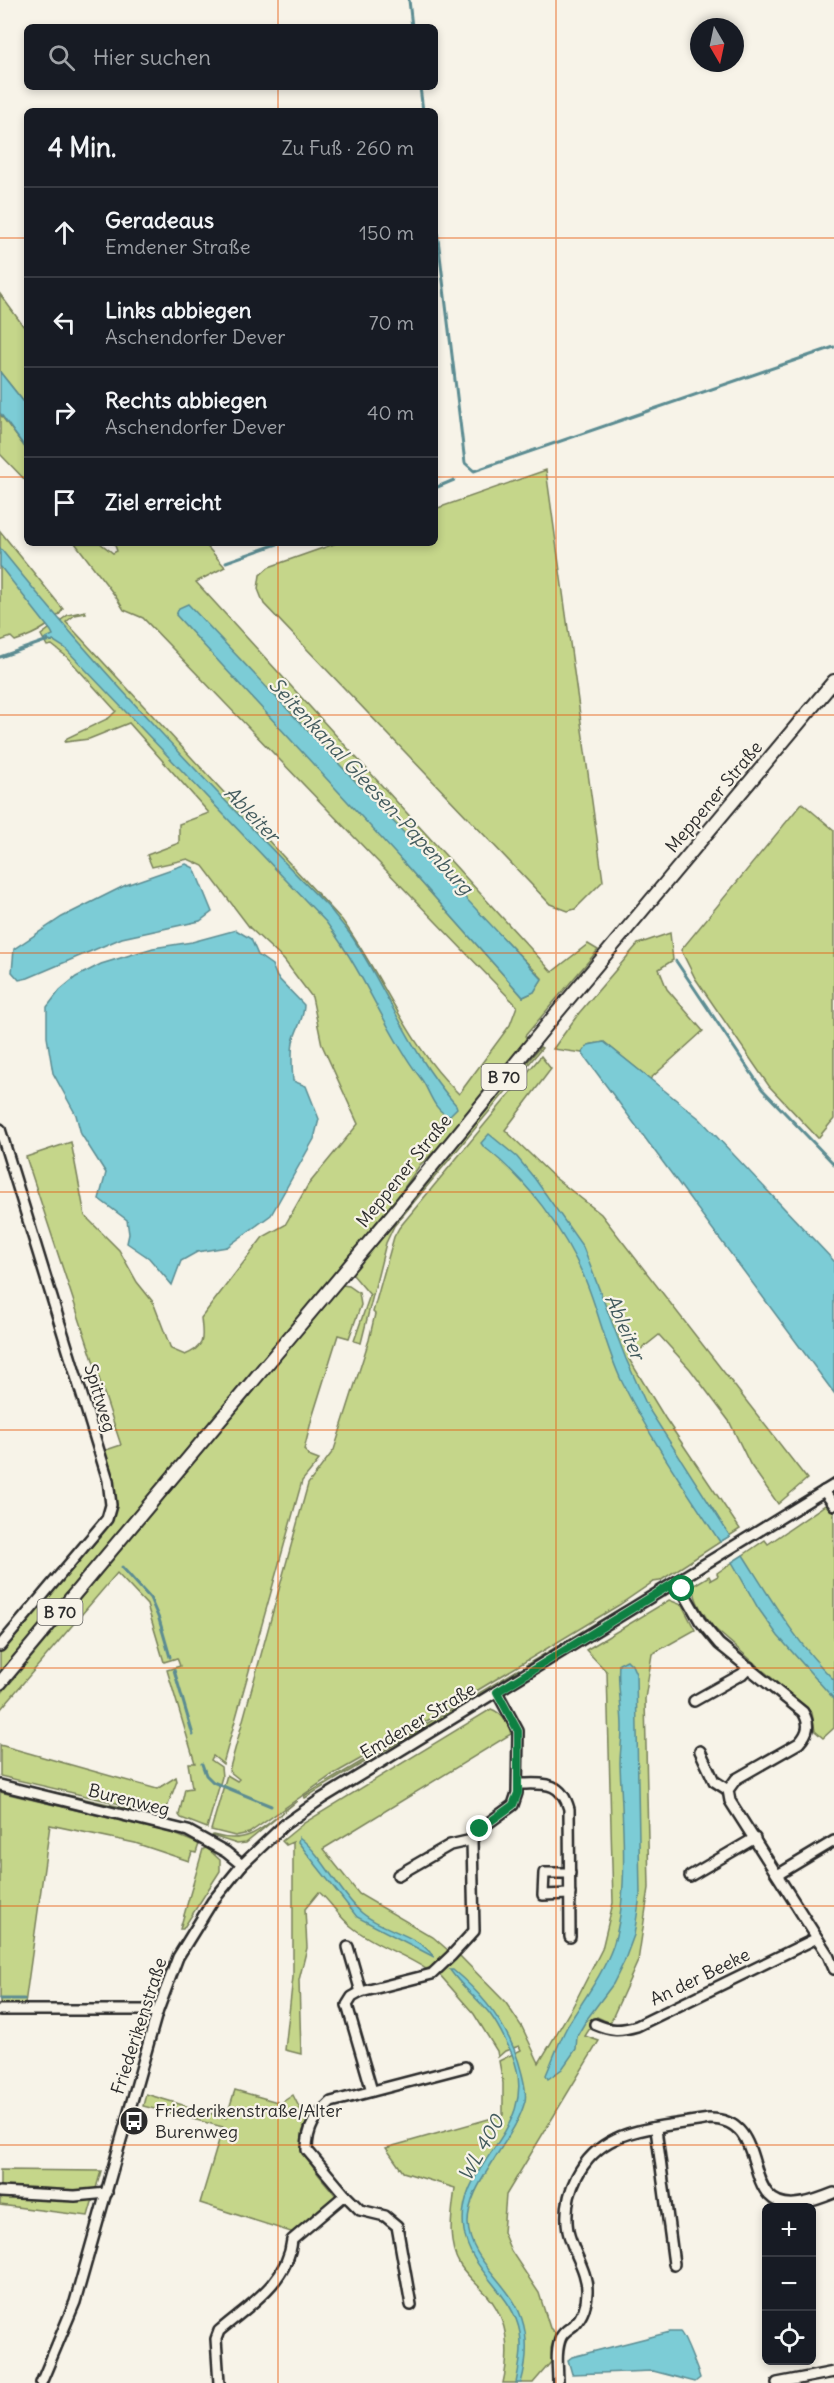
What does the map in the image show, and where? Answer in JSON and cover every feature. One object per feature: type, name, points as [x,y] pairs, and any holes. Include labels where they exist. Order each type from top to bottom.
[{"type":"main road","name":"Meppener Straße","points":[[0,1683],[392,1215],[834,681]]},
{"type":"street","name":"Spittweg","points":[[0,1129],[105,1469],[111,1497],[107,1519],[0,1646]]},
{"type":"street","name":"Emdener Straße","points":[[242,1865],[285,1825],[321,1799],[834,1485]]},
{"type":"street","points":[[824,1491],[834,1505]]},
{"type":"street","points":[[677,1581],[700,1621],[719,1644],[803,1712],[808,1722],[806,1735],[799,1743],[736,1779],[728,1790],[730,1801],[779,1874],[834,1969]]},
{"type":"street","points":[[694,1701],[742,1674],[749,1667]]},
{"type":"street","points":[[372,2091],[347,2005],[352,1997],[361,1992],[432,1974],[474,1931],[472,1840],[480,1829],[513,1805],[518,1793],[518,1731],[497,1692]]},
{"type":"street","points":[[700,1751],[714,1781],[728,1790]]},
{"type":"street","points":[[518,1784],[555,1787],[565,1796],[569,1809],[570,1937]]},
{"type":"street","name":"Burenweg","points":[[0,1785],[188,1831],[226,1852],[242,1865]]},
{"type":"street","points":[[690,1876],[754,1838]]},
{"type":"street","points":[[398,1875],[450,1845],[472,1840]]},
{"type":"street","points":[[779,1874],[834,1841]]},
{"type":"street","name":"Friederikenstraße","points":[[41,2383],[75,2302],[157,2013],[178,1957],[212,1902],[242,1865]]},
{"type":"street","points":[[570,1873],[544,1873],[543,1895],[570,1894]]},
{"type":"street","name":"An der Beeke","points":[[595,2024],[609,2030],[621,2031],[637,2026],[817,1938]]},
{"type":"street","points":[[348,1947],[361,1992]]},
{"type":"street","points":[[0,2010],[145,2010],[157,2013]]},
{"type":"street","points":[[411,2305],[397,2226],[386,2216],[360,2210],[345,2195],[307,2150],[307,2134],[318,2115],[331,2102],[465,2067]]},
{"type":"street","points":[[558,2383],[559,2344],[562,2335],[582,2313],[588,2289],[568,2229],[567,2205],[577,2176],[588,2160],[604,2146],[629,2134],[720,2118],[731,2122],[745,2134],[757,2172],[770,2197],[778,2202],[801,2204],[834,2193]]},
{"type":"street","points":[[656,2129],[674,2264]]},
{"type":"street","points":[[0,2192],[75,2196],[107,2193]]},
{"type":"street","points":[[219,2383],[216,2339],[219,2331],[276,2280],[290,2254],[292,2240],[345,2195]]},
{"type":"street","points":[[75,2196],[103,2206]]},
{"type":"street","points":[[777,2383],[834,2372]]},
{"type":"green space","points":[[0,294],[24,327],[24,402],[0,372]]},
{"type":"green space","points":[[0,414],[24,446],[24,479],[0,454]]},
{"type":"green space","points":[[546,470],[603,881],[575,909],[568,911],[550,904],[264,604],[258,589],[260,575],[269,567],[328,546],[438,546],[438,508]]},
{"type":"green space","points":[[0,531],[63,609],[42,629],[15,641],[11,637],[0,641]]},
{"type":"green space","points":[[77,546],[104,546],[113,553],[117,551],[115,546],[207,546],[225,567],[196,582],[552,972],[588,944],[598,950],[525,1036],[529,1040],[444,1142],[420,1165],[397,1198],[0,1672],[0,1651],[111,1522],[114,1494],[103,1451],[121,1445],[26,1157],[71,1142],[85,1216],[119,1250],[137,1282],[153,1302],[171,1349],[185,1355],[197,1348],[202,1341],[201,1318],[263,1237],[285,1225],[308,1185],[358,1124],[322,1045],[312,997],[284,960],[250,928],[203,866],[188,859],[152,867],[147,855],[179,843],[179,824],[209,813],[129,723],[89,739],[65,742],[67,738],[109,718],[116,711],[67,657],[52,645],[47,646],[41,635],[68,615],[85,611],[86,613],[75,615],[66,622],[342,920],[410,1033],[441,1075],[459,1094],[510,1025],[517,1006],[143,618],[124,610]],"holes":[[[422,855],[542,978],[534,992],[523,997],[405,864]]]},
{"type":"green space","points":[[802,803],[834,830],[834,1119],[818,1138],[769,1086],[695,978],[681,950]]},
{"type":"green space","points":[[670,933],[673,960],[659,969],[667,989],[703,1031],[650,1079],[604,1042],[588,1045],[582,1053],[553,1049],[579,1013],[638,944]]},
{"type":"green space","points":[[540,1047],[542,1048],[394,1226],[386,1243],[361,1343],[354,1341],[370,1295],[352,1271]]},
{"type":"green space","points":[[541,1056],[551,1069],[505,1130],[554,1177],[601,1214],[807,1479],[778,1504],[750,1464],[729,1421],[690,1369],[659,1335],[629,1359],[665,1418],[740,1529],[660,1581],[653,1582],[619,1605],[415,1728],[332,1775],[249,1833],[235,1836],[211,1830],[227,1775],[237,1781],[239,1779],[229,1771],[308,1484],[334,1450],[369,1340],[375,1314],[373,1312],[394,1237]]},
{"type":"green space","points":[[342,1285],[349,1286],[359,1293],[361,1305],[349,1338],[338,1335],[312,1418],[304,1450],[311,1457],[319,1460],[302,1481],[223,1764],[213,1756],[211,1760],[221,1767],[222,1777],[207,1828],[181,1818],[179,1815],[185,1789],[192,1788],[188,1763],[195,1763],[167,1670],[180,1666],[177,1658],[164,1662],[147,1605],[117,1573],[0,1710],[0,1695]]},
{"type":"green space","points":[[834,1499],[834,1728],[823,1738],[815,1731],[812,1713],[714,1628],[703,1613],[694,1591],[694,1585],[709,1576],[711,1580],[718,1576],[717,1573],[765,1540],[768,1544]]},
{"type":"green space","points":[[669,1600],[682,1605],[695,1630],[652,1654],[645,1699],[649,1888],[638,1961],[610,2023],[597,2017],[585,2036],[599,2041],[506,2195],[503,2232],[511,2251],[539,2293],[550,2328],[556,2334],[551,2348],[552,2361],[533,2383],[503,2383],[507,2360],[504,2326],[488,2296],[460,2265],[453,2247],[451,2227],[455,2188],[403,2172],[386,2148],[503,2115],[503,2083],[499,2061],[521,2050],[519,2046],[505,2051],[498,2057],[497,2051],[474,2014],[439,1974],[459,1955],[506,2003],[522,2027],[539,2063],[573,2006],[602,1949],[613,1903],[607,1672],[586,1650]]},
{"type":"green space","points":[[632,1603],[528,1668],[526,1665],[621,1608]]},
{"type":"green space","points":[[519,1669],[521,1672],[305,1798],[304,1796]]},
{"type":"green space","points":[[491,1709],[504,1719],[511,1734],[323,1849],[359,1894],[433,1937],[449,1951],[432,1967],[426,1969],[379,1944],[347,1923],[319,1892],[305,1909],[307,1948],[299,1980],[301,2054],[285,2050],[293,1977],[293,1842],[286,1845],[282,1841],[304,1823]]},
{"type":"green space","points":[[0,1745],[157,1789],[176,1777],[177,1781],[165,1813],[159,1813],[0,1776]]},
{"type":"green space","points":[[0,1780],[162,1816],[151,1817]]},
{"type":"green space","points":[[0,1792],[172,1833],[199,1844],[196,1853],[192,1852],[189,1861],[135,1843],[50,1825],[25,2004],[0,2004]]},
{"type":"green space","points":[[297,1801],[246,1843],[237,1844],[212,1836],[239,1838],[249,1835],[268,1824]]},
{"type":"green space","points":[[207,1848],[220,1860],[220,1871],[183,1929],[180,1929],[203,1849]]},
{"type":"green space","points":[[235,2090],[281,2103],[293,2095],[307,2123],[302,2132],[304,2152],[336,2196],[294,2233],[200,2203],[223,2127],[143,2106],[146,2094],[226,2118]]},
{"type":"green space","points":[[0,2170],[101,2171],[88,2216],[0,2205]]},
{"type":"water","points":[[0,372],[24,402],[24,446],[0,413]]},
{"type":"water","points":[[0,548],[119,688],[331,910],[347,930],[368,963],[414,1047],[456,1105],[457,1108],[449,1116],[436,1106],[422,1080],[395,1040],[349,956],[326,922],[65,648],[54,641],[45,642],[44,639],[53,635],[0,566]]},
{"type":"water","points":[[188,604],[542,979],[534,992],[523,997],[405,864],[176,615],[179,608]]},
{"type":"water","points":[[186,864],[194,868],[212,912],[200,921],[122,938],[28,978],[19,980],[12,972],[14,949],[62,917],[126,885]]},
{"type":"water","points":[[236,930],[251,939],[258,955],[272,965],[277,977],[304,1005],[303,1015],[293,1042],[293,1081],[306,1086],[319,1119],[314,1139],[271,1215],[227,1247],[197,1252],[181,1261],[172,1285],[149,1258],[127,1243],[129,1234],[127,1220],[99,1199],[106,1173],[81,1134],[76,1115],[53,1073],[47,1037],[47,1007],[60,990],[76,977],[101,964],[153,948],[192,942]]},
{"type":"water","points":[[604,1042],[700,1119],[834,1261],[834,1393],[582,1053],[588,1045]]},
{"type":"water","points":[[489,1134],[517,1157],[583,1247],[626,1359],[648,1408],[730,1536],[720,1542],[656,1444],[622,1382],[611,1357],[585,1279],[566,1241],[529,1190],[483,1146],[481,1143]]},
{"type":"water","points":[[743,1555],[796,1636],[834,1680],[834,1699],[778,1636],[758,1608],[732,1562]]},
{"type":"water","points":[[627,1660],[636,1674],[640,1896],[634,1935],[613,1984],[577,2036],[576,2049],[562,2069],[548,2079],[546,2075],[568,2025],[604,1967],[613,1946],[618,1925],[622,1903],[624,1856],[619,1664]]},
{"type":"water","points":[[299,1837],[316,1854],[362,1913],[419,1943],[434,1957],[357,1917],[298,1842]]},
{"type":"water","points":[[450,1970],[453,1970],[477,1992],[505,2030],[518,2058],[525,2088],[525,2101],[520,2115],[478,2186],[471,2204],[468,2223],[472,2243],[515,2303],[524,2325],[526,2359],[521,2383],[516,2383],[521,2346],[516,2319],[501,2294],[474,2258],[464,2231],[464,2206],[471,2185],[508,2126],[516,2105],[519,2081],[512,2054],[496,2023]]},
{"type":"water","points":[[670,2332],[680,2332],[685,2339],[700,2378],[695,2382],[653,2371],[572,2374],[568,2360],[572,2357]]},
{"type":"waterway","points":[[409,0],[412,24]]},
{"type":"waterway","points":[[420,90],[423,108]]},
{"type":"waterway","points":[[438,239],[465,463],[474,471],[834,347]]},
{"type":"waterway","points":[[438,487],[454,480]]},
{"type":"waterway","points":[[226,562],[271,546]]},
{"type":"waterway","points":[[0,657],[48,640]]},
{"type":"waterway","points":[[676,961],[762,1089],[834,1164]]},
{"type":"waterway","name":"WL 400","points":[[122,1567],[150,1598],[170,1657]]},
{"type":"waterway","name":"WL 400","points":[[174,1670],[193,1735]]},
{"type":"waterway","points":[[202,1764],[206,1775],[213,1782],[271,1806]]},
{"type":"waterway","points":[[0,1999],[24,1999]]},
{"type":"place","name":"Friederikenstraße/Alter Burenweg","points":[[134,2121]]},
{"type":"route","points":[[480,1829],[513,1805],[518,1793],[518,1731],[497,1692],[677,1581],[682,1589]]},
{"type":"water label","name":"Seitenkanal Gleesen-Papenburg","points":[[371,786]]},
{"type":"water label","name":"Ableiter","points":[[252,814]]},
{"type":"water label","name":"Ableiter","points":[[625,1327]]}]
